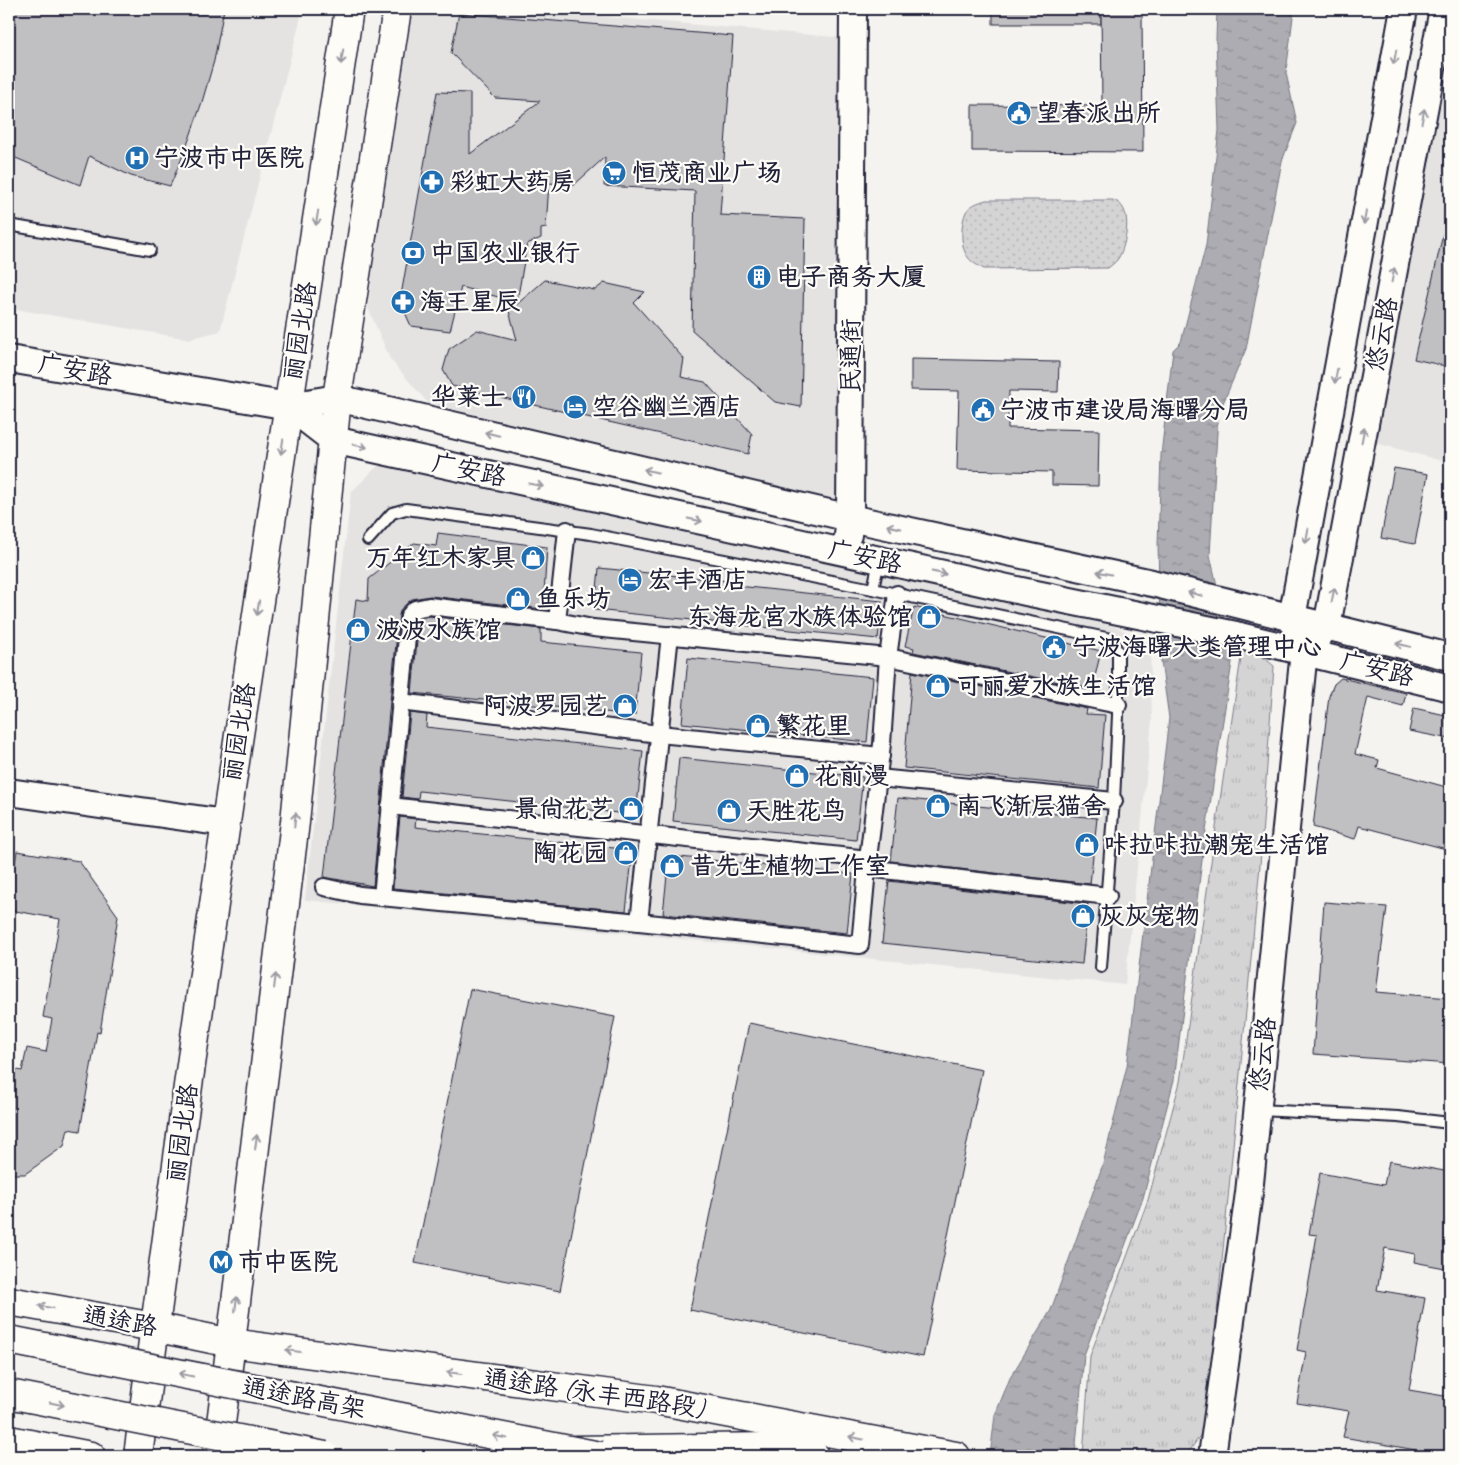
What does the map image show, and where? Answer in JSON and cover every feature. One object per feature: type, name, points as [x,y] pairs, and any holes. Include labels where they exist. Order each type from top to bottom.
[{"type":"main road","name":"丽园北路","points":[[138,1456],[154,1327],[225,823],[349,9]]},
{"type":"main road","name":"丽园北路","points":[[217,1456],[295,822],[337,398],[397,9]]},
{"type":"main road","name":"通途路","points":[[9,1300],[231,1343]]},
{"type":"main road","name":"通途路高架","points":[[9,1340],[600,1456]]},
{"type":"main road","name":"通途路 (永丰西路段)","points":[[231,1343],[656,1400],[956,1456]]},
{"type":"main road","points":[[9,1394],[325,1456]]},
{"type":"main road","points":[[9,1440],[91,1456]]},
{"type":"main road","points":[[261,1444],[301,1456]]},
{"type":"main road","points":[[568,1450],[772,1447],[815,1456]]},
{"type":"street","name":"民通街","points":[[846,553],[850,518],[853,9]]},
{"type":"street","name":"悠云路","points":[[1212,1456],[1249,1193],[1304,651],[1292,618],[1404,9]]},
{"type":"street","name":"悠云路","points":[[1327,626],[1443,9]]},
{"type":"street","name":"广安路","points":[[9,359],[288,406],[337,398],[850,518],[1238,604],[1450,657]]},
{"type":"street","name":"广安路","points":[[288,406],[333,440],[846,553],[1236,635],[1450,688]]},
{"type":"street","points":[[557,621],[567,530]]},
{"type":"street","points":[[324,887],[360,895],[860,945],[881,756],[888,657],[898,594]]},
{"type":"street","points":[[382,897],[409,616],[416,608],[429,606],[557,621],[593,628],[888,657],[1118,705]]},
{"type":"street","points":[[1304,651],[1327,626]]},
{"type":"street","points":[[639,922],[670,635]]},
{"type":"street","points":[[400,702],[659,734],[881,756]]},
{"type":"street","points":[[878,778],[1114,801]]},
{"type":"street","points":[[9,792],[225,823]]},
{"type":"street","points":[[390,806],[648,834],[1108,896]]},
{"type":"lane","points":[[9,224],[150,250]]},
{"type":"lane","points":[[368,540],[392,513],[406,509],[567,530],[898,594],[1111,639],[1118,652],[1118,705],[1108,896],[1101,967]]},
{"type":"lane","points":[[873,589],[879,560]]},
{"type":"lane","points":[[1258,1110],[1398,1117],[1450,1123]]},
{"type":"shaded area","name":"宁波市中医院","points":[[9,9],[303,9],[220,331],[189,339],[9,308]]},
{"type":"shaded area","name":"恒茂商业广场","points":[[405,9],[515,9],[846,38],[835,500],[428,403],[390,359],[368,308]]},
{"type":"shaded area","points":[[1450,22],[1450,463],[1372,442]]},
{"type":"shaded area","name":"天胜花鸟","points":[[381,463],[1117,627],[1150,645],[1152,721],[1125,985],[305,900],[351,492]]},
{"type":"green space","points":[[986,200],[1114,200],[1122,206],[1127,220],[1126,236],[1122,251],[1117,260],[1108,268],[984,269],[968,257],[964,250],[962,233],[966,212],[975,204]]},
{"type":"green space","points":[[1242,651],[1256,651],[1274,666],[1260,865],[1206,1427],[1186,1456],[1083,1456],[1090,1356],[1148,1200],[1180,1082]]},
{"type":"water","points":[[1217,9],[1294,9],[1286,73],[1297,123],[1282,161],[1246,349],[1218,415],[1210,555],[1233,656],[1205,837],[1174,1080],[1143,1198],[1084,1355],[1075,1456],[990,1456],[995,1415],[1010,1378],[1051,1310],[1103,1164],[1127,1066],[1169,718],[1161,661],[1158,545],[1161,455],[1173,350],[1181,342],[1206,245],[1219,130]]},
{"type":"building","points":[[9,9],[184,9],[203,14],[204,9],[224,9],[214,61],[202,102],[185,151],[170,186],[131,176],[89,156],[80,185],[11,156],[9,142]]},
{"type":"building","points":[[993,9],[1101,9],[1101,24],[993,24]]},
{"type":"building","points":[[1101,9],[1142,9],[1143,152],[972,151],[972,105],[1102,106]]},
{"type":"building","points":[[459,13],[733,36],[720,215],[805,219],[801,407],[775,402],[692,330],[695,191],[604,186],[605,157],[574,185],[549,183],[546,228],[541,229],[541,238],[527,244],[517,302],[461,287],[450,331],[411,326],[400,301],[437,92],[470,93],[470,154],[540,101],[495,98],[451,53]]},
{"type":"building","points":[[1444,230],[1450,231],[1450,367],[1414,359]]},
{"type":"building","points":[[545,280],[595,290],[604,283],[645,292],[634,303],[684,359],[681,377],[705,382],[752,434],[748,454],[452,386],[443,370],[449,349],[477,330],[517,340],[509,311]]},
{"type":"building","name":"宁波市建设局海曙分局","points":[[911,359],[1059,362],[1058,392],[1009,391],[1008,428],[1099,430],[1098,486],[1052,485],[1052,472],[957,470],[959,391],[911,390]]},
{"type":"building","points":[[1394,468],[1428,474],[1415,544],[1381,538]]},
{"type":"building","points":[[438,533],[547,547],[543,609],[430,596],[412,599],[401,609],[390,701],[373,886],[324,877],[356,599],[368,601],[369,579],[414,543],[436,546]]},
{"type":"building","points":[[599,568],[728,581],[728,585],[882,601],[878,639],[595,610]]},
{"type":"building","points":[[914,607],[1101,651],[1092,689],[913,652],[914,648],[905,646]]},
{"type":"building","points":[[429,616],[541,629],[541,642],[641,652],[635,715],[412,693],[419,620]]},
{"type":"building","points":[[688,658],[873,677],[867,742],[682,723]]},
{"type":"building","points":[[912,672],[1087,709],[1086,714],[1105,715],[1099,788],[904,768]]},
{"type":"building","points":[[1341,678],[1406,693],[1403,706],[1368,697],[1355,754],[1379,760],[1377,768],[1450,788],[1450,850],[1359,826],[1355,839],[1313,827],[1329,696],[1334,684]]},
{"type":"building","points":[[1414,708],[1450,716],[1450,739],[1409,731]]},
{"type":"building","points":[[410,713],[427,715],[426,727],[643,751],[636,815],[419,791],[418,799],[402,797]]},
{"type":"building","points":[[679,758],[863,777],[856,840],[673,821]]},
{"type":"building","points":[[898,798],[1097,818],[1090,884],[891,861]]},
{"type":"building","points":[[400,817],[416,819],[415,827],[633,850],[626,911],[393,888]]},
{"type":"building","points":[[17,851],[79,861],[118,916],[100,1033],[97,1032],[80,1131],[68,1129],[64,1146],[25,1174],[9,1174],[9,1068],[22,1071],[27,1048],[46,1052],[52,1019],[43,1017],[60,919],[10,910]]},
{"type":"building","points":[[669,856],[853,874],[847,933],[663,914]]},
{"type":"building","points":[[889,881],[1088,904],[1082,964],[882,943]]},
{"type":"building","points":[[1324,902],[1387,907],[1376,992],[1450,998],[1450,1064],[1313,1054]]},
{"type":"building","points":[[470,989],[615,1017],[560,1291],[415,1263]]},
{"type":"building","points":[[749,1023],[982,1070],[923,1357],[690,1310]]},
{"type":"building","points":[[1389,1161],[1450,1172],[1450,1269],[1414,1262],[1415,1254],[1385,1248],[1377,1290],[1425,1298],[1409,1390],[1450,1397],[1449,1456],[1343,1437],[1349,1411],[1297,1403],[1306,1352],[1297,1350],[1317,1235],[1309,1234],[1320,1173],[1384,1185]]},
{"type":"place","name":"望春派出所","points":[[1019,113]]},
{"type":"place","name":"宁波市中医院","points":[[137,158]]},
{"type":"place","name":"恒茂商业广场","points":[[614,173]]},
{"type":"place","name":"彩虹大药房","points":[[432,182]]},
{"type":"place","name":"中国农业银行","points":[[413,253]]},
{"type":"place","name":"电子商务大厦","points":[[759,277]]},
{"type":"place","name":"海王星辰","points":[[403,302]]},
{"type":"place","name":"华莱士","points":[[524,397]]},
{"type":"place","name":"空谷幽兰酒店","points":[[575,407]]},
{"type":"place","name":"宁波市建设局海曙分局","points":[[983,410]]},
{"type":"place","name":"万年红木家具","points":[[533,558]]},
{"type":"place","name":"宏丰酒店","points":[[630,580]]},
{"type":"place","name":"鱼乐坊","points":[[518,599]]},
{"type":"place","name":"东海龙宫水族体验馆","points":[[929,617]]},
{"type":"place","name":"波波水族馆","points":[[358,630]]},
{"type":"place","name":"宁波海曙犬类管理中心","points":[[1054,647]]},
{"type":"place","name":"可丽爱水族生活馆","points":[[938,686]]},
{"type":"place","name":"阿波罗园艺","points":[[625,706]]},
{"type":"place","name":"繁花里","points":[[758,726]]},
{"type":"place","name":"花前漫","points":[[797,776]]},
{"type":"place","name":"南飞渐层猫舍","points":[[938,806]]},
{"type":"place","name":"景尚花艺","points":[[631,809]]},
{"type":"place","name":"天胜花鸟","points":[[729,811]]},
{"type":"place","name":"咔拉咔拉潮宠生活馆","points":[[1087,845]]},
{"type":"place","name":"陶花园","points":[[626,853]]},
{"type":"place","name":"昔先生植物工作室","points":[[672,866]]},
{"type":"place","name":"灰灰宠物","points":[[1083,916]]},
{"type":"place","name":"市中医院","points":[[221,1262]]}]
